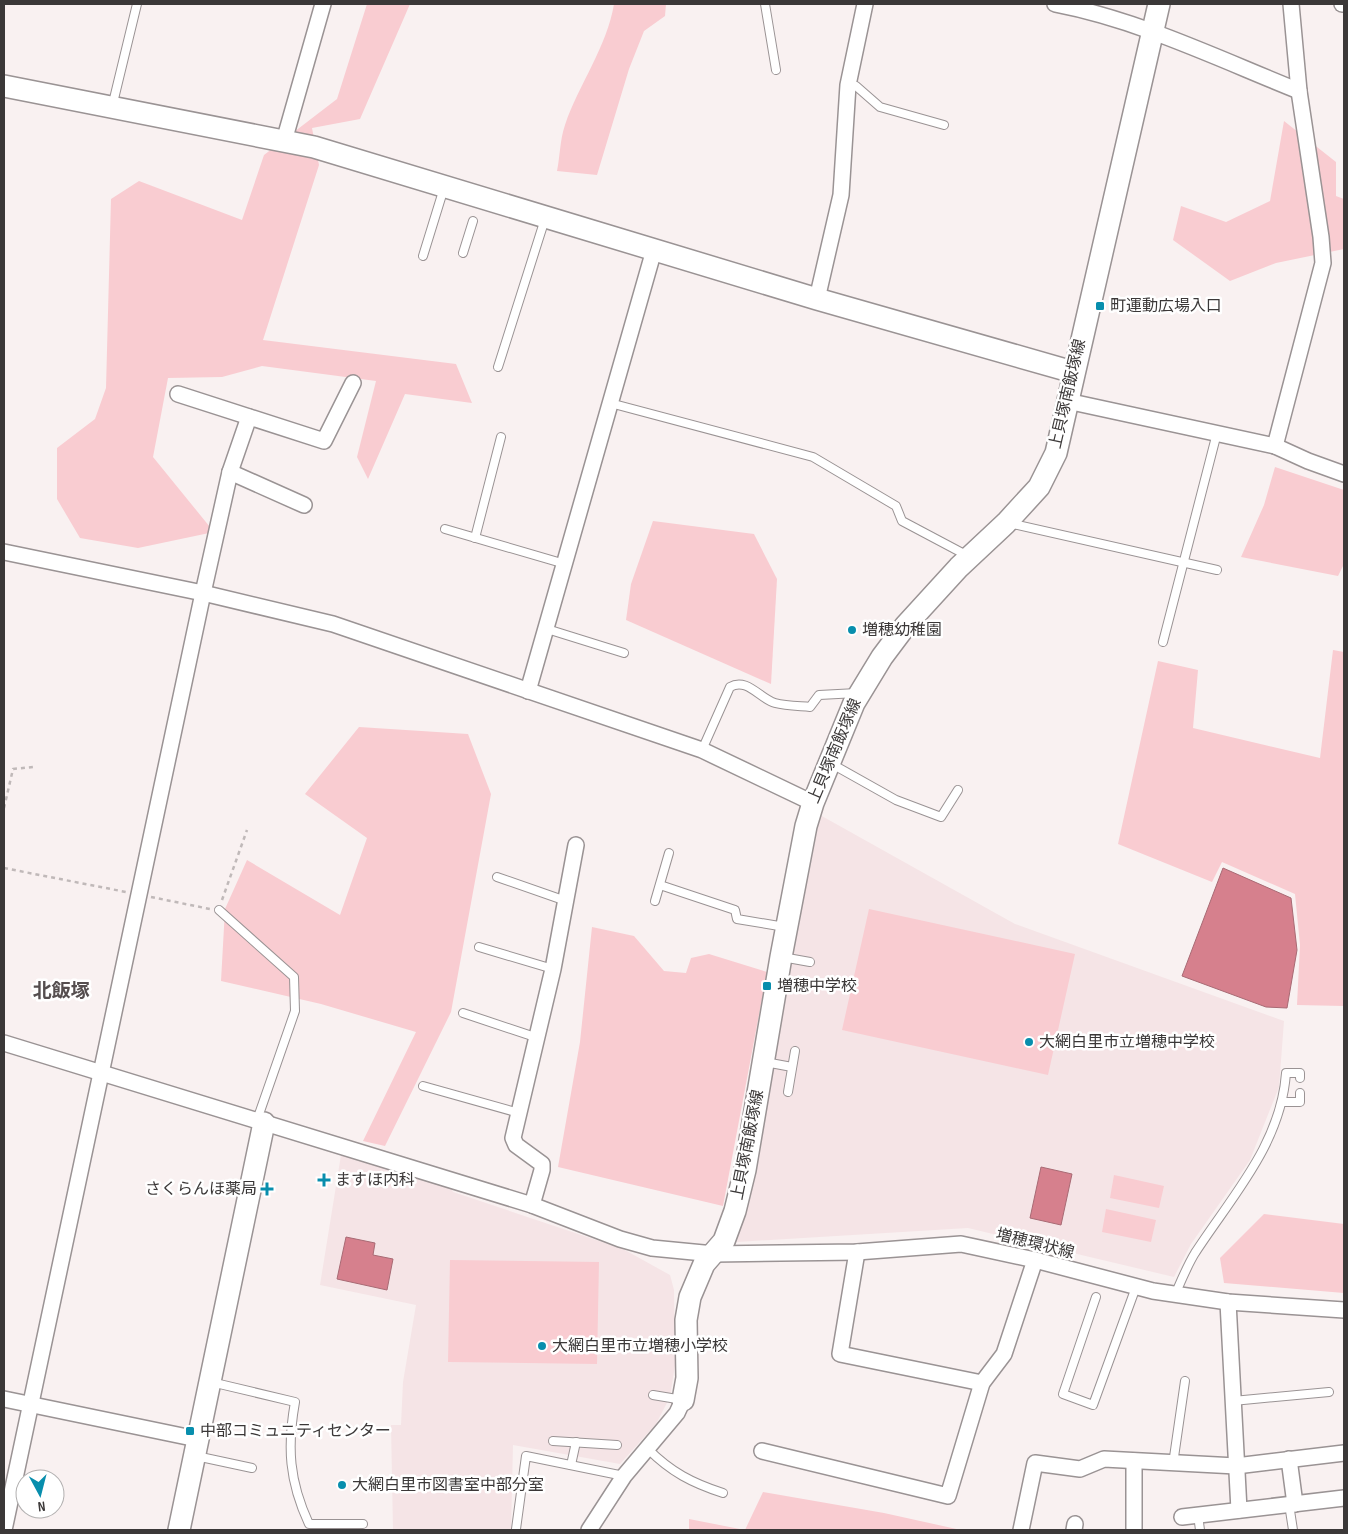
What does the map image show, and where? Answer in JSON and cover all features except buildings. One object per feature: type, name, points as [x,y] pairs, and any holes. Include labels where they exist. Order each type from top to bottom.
[{"type":"street","points":[[284,141],[323,4]]},
{"type":"street","points":[[816,299],[842,195],[848,85],[866,4]]},
{"type":"street","points":[[1055,4],[1081,9],[1152,33],[1299,90]]},
{"type":"street","name":"上貝塚南飯塚線","points":[[589,1530],[624,1476],[677,1414],[683,1400],[687,1378],[686,1320],[690,1297],[704,1264],[724,1241],[735,1211],[806,826],[813,803],[859,693],[906,624],[970,556],[1006,523],[1038,487],[1056,453],[1073,372],[1159,4]]},
{"type":"street","points":[[1275,446],[1323,263],[1321,237],[1299,90],[1291,4]]},
{"type":"street","points":[[4,86],[314,147],[816,299],[1073,372]]},
{"type":"street","points":[[528,691],[654,250]]},
{"type":"street","points":[[178,394],[324,441],[353,383]]},
{"type":"street","points":[[1067,401],[1275,446],[1344,474]]},
{"type":"street","points":[[4,1530],[203,594],[230,472],[249,417]]},
{"type":"street","points":[[230,472],[304,505]]},
{"type":"street","points":[[4,552],[203,594],[333,624],[702,750],[813,803]]},
{"type":"street","points":[[532,1205],[542,1164],[516,1145],[513,1138],[553,970],[576,845]]},
{"type":"street","name":"増穂環状線","points":[[4,1043],[532,1205],[620,1239],[652,1248],[714,1254],[857,1252],[961,1244],[1035,1260],[1136,1287],[1175,1295],[1228,1302],[1344,1310]]},
{"type":"street","points":[[178,1530],[260,1121]]},
{"type":"street","points":[[857,1252],[840,1354],[982,1383]]},
{"type":"street","points":[[762,1452],[948,1496],[982,1383],[1004,1354],[1035,1260]]},
{"type":"street","points":[[1228,1302],[1239,1510]]},
{"type":"street","points":[[4,1399],[196,1447]]},
{"type":"street","points":[[1021,1530],[1034,1463],[1080,1469],[1104,1459],[1236,1466],[1344,1453]]},
{"type":"street","points":[[1289,1459],[1292,1504]]},
{"type":"street","points":[[1134,1461],[1134,1530]]},
{"type":"street","points":[[1182,1517],[1344,1498]]},
{"type":"lane","points":[[111,108],[137,4]]},
{"type":"lane","points":[[764,4],[776,70]]},
{"type":"lane","points":[[848,85],[861,89],[880,107],[944,124]]},
{"type":"lane","points":[[423,256],[444,186]]},
{"type":"lane","points":[[498,367],[546,217]]},
{"type":"lane","points":[[463,254],[473,221]]},
{"type":"lane","points":[[610,402],[813,457],[896,506],[902,521],[970,556]]},
{"type":"lane","points":[[1163,642],[1217,434]]},
{"type":"lane","points":[[475,538],[501,437]]},
{"type":"lane","points":[[1006,523],[1217,570]]},
{"type":"lane","points":[[445,529],[564,564]]},
{"type":"lane","points":[[547,629],[624,653]]},
{"type":"lane","points":[[702,750],[730,687],[734,684],[742,684],[774,703],[810,707],[819,695],[859,693]]},
{"type":"lane","points":[[830,762],[896,800],[941,817],[958,790]]},
{"type":"lane","points":[[655,901],[669,853]]},
{"type":"lane","points":[[497,877],[566,901]]},
{"type":"lane","points":[[660,885],[735,910],[737,919],[787,928]]},
{"type":"lane","points":[[218,910],[294,977],[295,1011],[260,1121]]},
{"type":"lane","points":[[479,946],[553,970]]},
{"type":"lane","points":[[781,957],[810,962]]},
{"type":"lane","points":[[463,1013],[538,1038]]},
{"type":"lane","points":[[788,1092],[795,1051]]},
{"type":"lane","points":[[763,1062],[792,1067]]},
{"type":"lane","points":[[1175,1295],[1193,1255],[1258,1162],[1283,1102],[1286,1073],[1300,1073],[1300,1078]]},
{"type":"lane","points":[[423,1086],[519,1113]]},
{"type":"lane","points":[[1283,1102],[1300,1102],[1300,1093]]},
{"type":"lane","points":[[1096,1297],[1063,1394],[1093,1405],[1136,1287]]},
{"type":"lane","points":[[209,1381],[295,1402],[291,1425],[290,1461],[297,1499],[309,1524],[363,1524]]},
{"type":"lane","points":[[1173,1464],[1185,1381]]},
{"type":"lane","points":[[1233,1401],[1328,1392]]},
{"type":"lane","points":[[653,1395],[683,1400]]},
{"type":"lane","points":[[552,1441],[617,1445]]},
{"type":"lane","points":[[571,1465],[576,1442]]},
{"type":"lane","points":[[196,1447],[252,1468]]},
{"type":"lane","points":[[648,1449],[661,1462],[694,1484],[722,1493]]},
{"type":"lane","points":[[516,1529],[526,1456],[624,1476]]},
{"type":"lane","points":[[1292,1504],[1293,1530]]},
{"type":"lane","points":[[1198,1515],[1200,1530]]},
{"type":"path","points":[[4,808],[13,769],[33,767]]},
{"type":"shaded area","points":[[367,4],[410,4],[360,119],[312,128],[319,165],[263,340],[456,364],[472,403],[405,394],[368,479],[357,457],[376,381],[262,366],[222,377],[168,378],[153,457],[214,532],[138,548],[80,538],[57,499],[57,448],[95,419],[106,388],[111,199],[139,181],[242,220],[264,155],[337,99]]},
{"type":"shaded area","points":[[614,4],[666,4],[665,16],[644,31],[629,69],[597,175],[557,171],[565,125],[599,50]]},
{"type":"shaded area","points":[[1284,121],[1336,162],[1336,196],[1344,199],[1344,249],[1276,263],[1230,281],[1173,240],[1181,206],[1226,222],[1270,201]]},
{"type":"shaded area","points":[[1275,467],[1344,490],[1344,564],[1338,576],[1241,557],[1264,505]]},
{"type":"shaded area","points":[[653,521],[754,534],[777,579],[771,684],[626,620],[631,584]]},
{"type":"shaded area","points":[[1333,650],[1344,652],[1344,1006],[1297,1005],[1300,945],[1295,894],[1222,862],[1212,882],[1118,844],[1158,661],[1198,670],[1193,728],[1320,758]]},
{"type":"shaded area","points":[[359,727],[468,734],[491,794],[451,1012],[385,1146],[363,1141],[416,1032],[321,1004],[221,981],[225,909],[247,860],[340,915],[367,838],[305,794]]},
{"type":"shaded area","name":"大網白里市立増穂中学校","points":[[820,815],[1015,924],[1284,1021],[1279,1087],[1250,1160],[1191,1244],[1174,1277],[968,1228],[737,1242]]},
{"type":"shaded area","points":[[1223,868],[1291,898],[1297,950],[1287,1008],[1266,1007],[1182,976]]},
{"type":"shaded area","points":[[869,909],[1075,954],[1048,1075],[842,1030]]},
{"type":"shaded area","points":[[592,927],[634,936],[664,971],[686,973],[691,958],[709,954],[767,972],[723,1206],[558,1167],[580,1042]]},
{"type":"shaded area","name":"大網白里市立増穂小学校","points":[[341,1155],[451,1188],[453,1192],[623,1249],[670,1275],[674,1290],[675,1365],[670,1397],[656,1424],[620,1464],[513,1445],[511,1530],[393,1530],[391,1425],[401,1425],[403,1382],[416,1305],[320,1285]]},
{"type":"shaded area","points":[[1041,1167],[1072,1174],[1061,1225],[1030,1218]]},
{"type":"shaded area","points":[[1114,1175],[1164,1186],[1159,1208],[1110,1198]]},
{"type":"shaded area","points":[[1106,1209],[1156,1220],[1151,1242],[1102,1232]]},
{"type":"shaded area","points":[[1264,1214],[1344,1224],[1344,1293],[1224,1283],[1220,1258]]},
{"type":"shaded area","points":[[346,1237],[375,1243],[373,1255],[393,1259],[387,1290],[337,1279]]},
{"type":"shaded area","points":[[450,1260],[599,1262],[597,1364],[448,1362]]},
{"type":"shaded area","points":[[763,1492],[884,1513],[961,1530],[745,1530]]},
{"type":"shaded area","points":[[689,1519],[745,1530],[689,1530]]},
{"type":"place","name":"町運動広場入口","points":[[1100,306]]},
{"type":"place","name":"増穂幼稚園","points":[[852,630]]},
{"type":"place","name":"増穂中学校","points":[[767,986]]},
{"type":"place","name":"大網白里市立増穂中学校","points":[[1029,1042]]},
{"type":"place","name":"ますほ内科","points":[[324,1180]]},
{"type":"place","name":"さくらんほ薬局","points":[[267,1189]]},
{"type":"place","name":"大網白里市立増穂小学校","points":[[542,1346]]},
{"type":"place","name":"中部コミュニティセンター","points":[[190,1431]]},
{"type":"place","name":"大網白里市図書室中部分室","points":[[342,1485]]},
{"type":"district","name":"北飯塚","points":[[61,991]]}]
